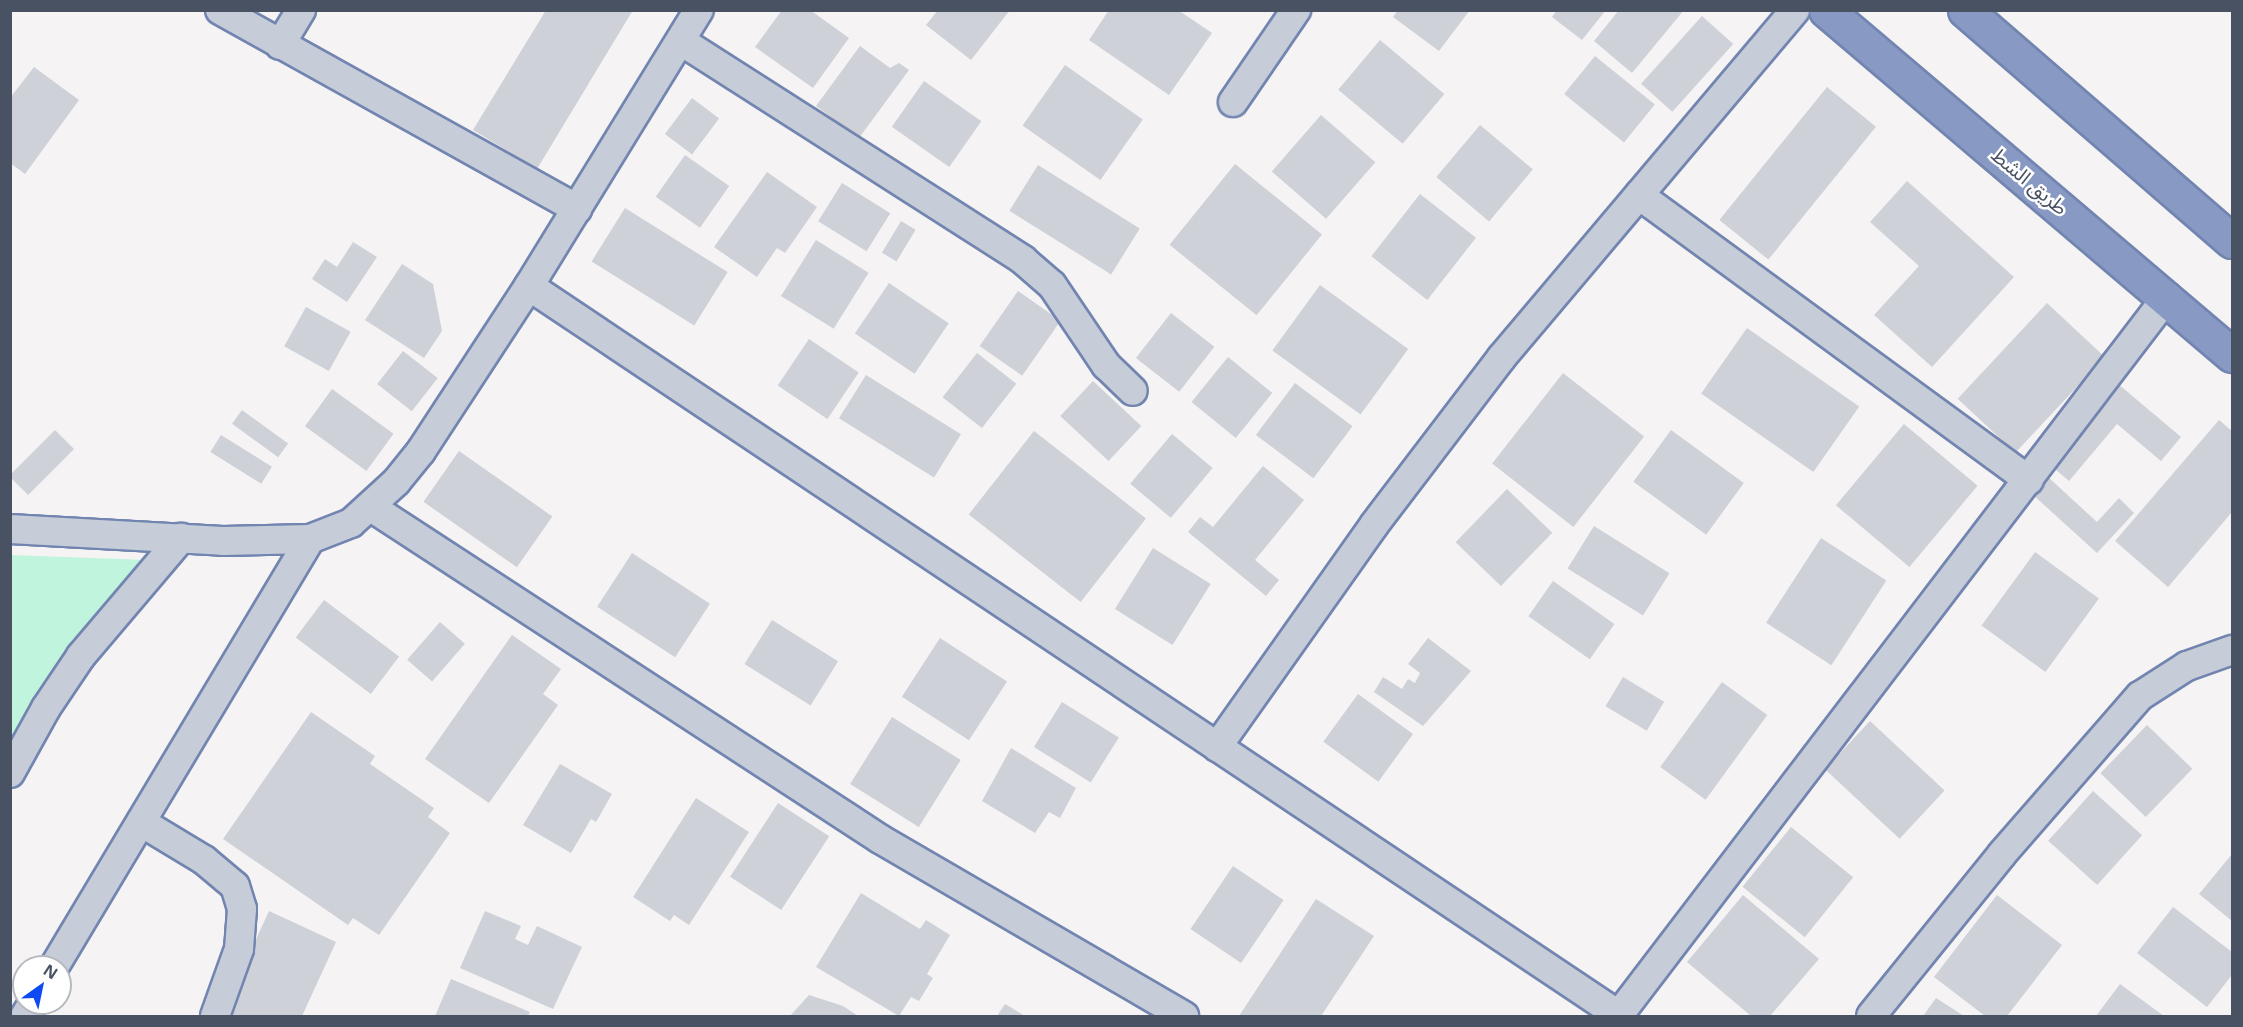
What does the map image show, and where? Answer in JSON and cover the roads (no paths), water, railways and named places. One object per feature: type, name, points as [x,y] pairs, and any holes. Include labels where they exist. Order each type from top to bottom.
[{"type":"highway","name":"طريق الشط","points":[[1826,10],[2167,297],[2232,355]]},
{"type":"highway","points":[[1965,10],[2232,241]]},
{"type":"street","points":[[220,10],[577,209]]},
{"type":"street","points":[[280,45],[301,10]]},
{"type":"street","points":[[10,529],[181,538],[310,539],[351,523],[370,507],[421,451],[529,286],[699,10]]},
{"type":"street","points":[[1233,102],[1296,10]]},
{"type":"street","points":[[1217,747],[1435,444],[1639,195],[1795,10]]},
{"type":"street","points":[[681,41],[1023,260],[1052,285],[1106,365],[1134,391]]},
{"type":"street","points":[[1639,195],[2029,480]]},
{"type":"street","points":[[529,286],[1619,1016],[2167,297]]},
{"type":"street","points":[[370,507],[880,839],[1184,1017]]},
{"type":"street","points":[[10,773],[45,708],[81,656],[181,538]]},
{"type":"street","points":[[61,955],[310,539]]},
{"type":"street","points":[[1871,1017],[2002,854],[2140,696],[2187,666],[2232,650]]},
{"type":"street","points":[[141,822],[204,860],[235,886],[242,909],[239,949],[215,1017]]}]
